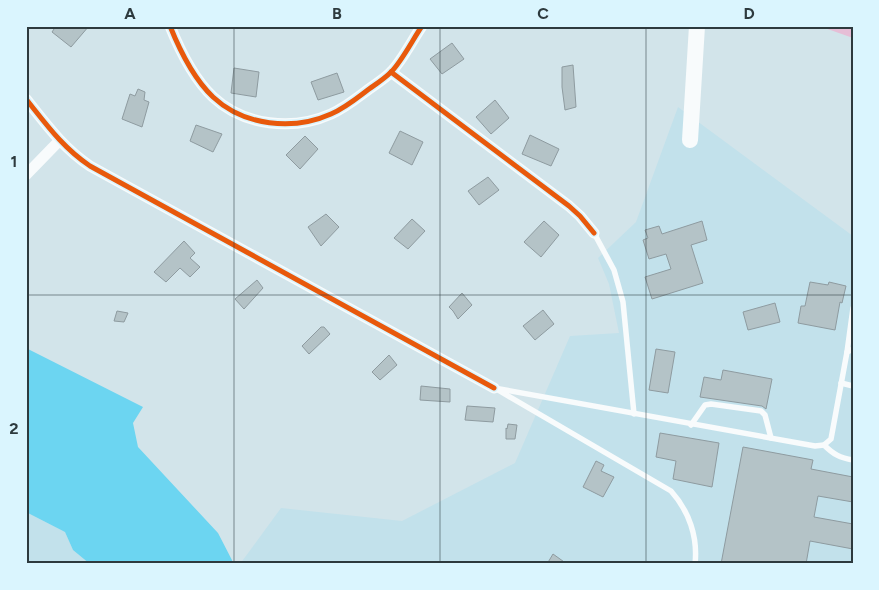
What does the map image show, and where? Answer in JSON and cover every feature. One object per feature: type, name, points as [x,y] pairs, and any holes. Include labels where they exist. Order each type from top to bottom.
[{"type":"street","points":[[170,26],[184,59],[213,97],[233,111],[264,123],[306,121],[331,114],[349,104],[391,72],[422,26]]},
{"type":"street","points":[[690,140],[697,26]]},
{"type":"street","points":[[391,72],[569,206],[594,233]]},
{"type":"street","points":[[26,99],[59,141],[75,156],[90,166],[494,388]]},
{"type":"street","points":[[26,175],[59,141]]},
{"type":"lane","points":[[594,233],[614,270],[623,302],[634,414]]},
{"type":"lane","points":[[494,388],[691,425],[815,446],[824,445],[831,439],[841,384],[850,350],[853,308]]},
{"type":"lane","points":[[841,384],[853,386]]},
{"type":"lane","points":[[494,388],[671,491],[684,507],[694,535],[695,564]]},
{"type":"lane","points":[[691,425],[706,405],[711,404],[761,411],[765,415],[771,438]]},
{"type":"lane","points":[[824,445],[837,456],[853,460]]},
{"type":"shaded area","points":[[819,26],[853,26],[853,38]]},
{"type":"shaded area","points":[[678,107],[853,236],[853,564],[240,564],[281,508],[402,521],[515,463],[570,336],[619,333],[609,284],[598,258],[636,222]]},
{"type":"shaded area","points":[[26,512],[65,532],[73,550],[90,564],[26,564]]},
{"type":"water","points":[[26,348],[143,407],[133,423],[138,447],[218,533],[234,564],[90,564],[73,550],[65,532],[26,512]]},
{"type":"building","points":[[56,26],[89,26],[71,47],[52,32]]},
{"type":"building","points":[[452,43],[464,59],[442,74],[430,59]]},
{"type":"building","points":[[573,65],[576,107],[565,110],[562,67]]},
{"type":"building","points":[[234,68],[259,72],[256,97],[231,93]]},
{"type":"building","points":[[337,73],[344,92],[318,100],[311,82]]},
{"type":"building","points":[[138,89],[145,92],[144,100],[149,102],[142,127],[122,119],[130,94],[135,96]]},
{"type":"building","points":[[495,100],[509,118],[491,134],[476,117]]},
{"type":"building","points":[[196,125],[222,134],[213,152],[190,141]]},
{"type":"building","points":[[400,131],[423,142],[412,165],[389,153]]},
{"type":"building","points":[[530,135],[559,149],[551,166],[522,154]]},
{"type":"building","points":[[305,136],[318,149],[300,169],[286,155]]},
{"type":"building","points":[[488,177],[499,190],[479,205],[468,191]]},
{"type":"building","points":[[326,214],[339,227],[321,246],[308,227]]},
{"type":"building","points":[[412,219],[425,231],[408,249],[394,238]]},
{"type":"building","points":[[544,221],[559,235],[541,257],[524,242]]},
{"type":"building","points":[[702,221],[707,240],[691,245],[703,283],[652,299],[645,277],[671,269],[666,254],[649,259],[643,240],[648,238],[645,230],[659,226],[662,234]]},
{"type":"building","points":[[184,241],[195,253],[190,258],[200,267],[190,277],[180,268],[166,282],[154,272]]},
{"type":"building","points":[[257,280],[263,288],[244,309],[235,299]]},
{"type":"building","points":[[810,282],[828,285],[829,282],[846,286],[842,303],[840,302],[835,330],[798,323],[801,306],[805,306]]},
{"type":"building","points":[[462,293],[472,305],[458,319],[449,307]]},
{"type":"building","points":[[775,303],[780,322],[748,330],[743,312]]},
{"type":"building","points":[[543,310],[554,324],[535,340],[523,326]]},
{"type":"building","points":[[117,311],[128,313],[124,322],[114,321]]},
{"type":"building","points":[[321,327],[324,327],[330,334],[309,354],[302,346]]},
{"type":"building","points":[[656,349],[675,352],[668,393],[649,390]]},
{"type":"building","points":[[389,355],[397,365],[380,380],[372,372]]},
{"type":"building","points":[[723,370],[772,379],[766,409],[762,406],[700,397],[704,377],[721,380]]},
{"type":"building","points":[[421,386],[450,389],[450,402],[420,400]]},
{"type":"building","points":[[467,406],[495,408],[493,422],[465,420]]},
{"type":"building","points":[[508,424],[517,425],[515,439],[506,439]]},
{"type":"building","points":[[660,433],[719,443],[712,487],[673,479],[676,461],[656,457]]},
{"type":"building","points":[[743,447],[813,460],[811,469],[853,477],[853,502],[818,496],[814,517],[853,524],[853,549],[810,541],[806,564],[721,564]]},
{"type":"building","points":[[596,461],[604,465],[601,471],[614,477],[603,497],[583,487]]},
{"type":"building","points":[[553,554],[567,564],[547,564]]},
{"type":"cycle path","points":[[170,26],[188,64],[213,97],[225,107],[254,120],[285,124],[301,123],[316,119],[336,112],[351,103],[394,69],[422,26]]},
{"type":"cycle path","points":[[391,72],[569,206],[594,233]]},
{"type":"cycle path","points":[[26,99],[63,143],[90,166],[494,388]]}]
